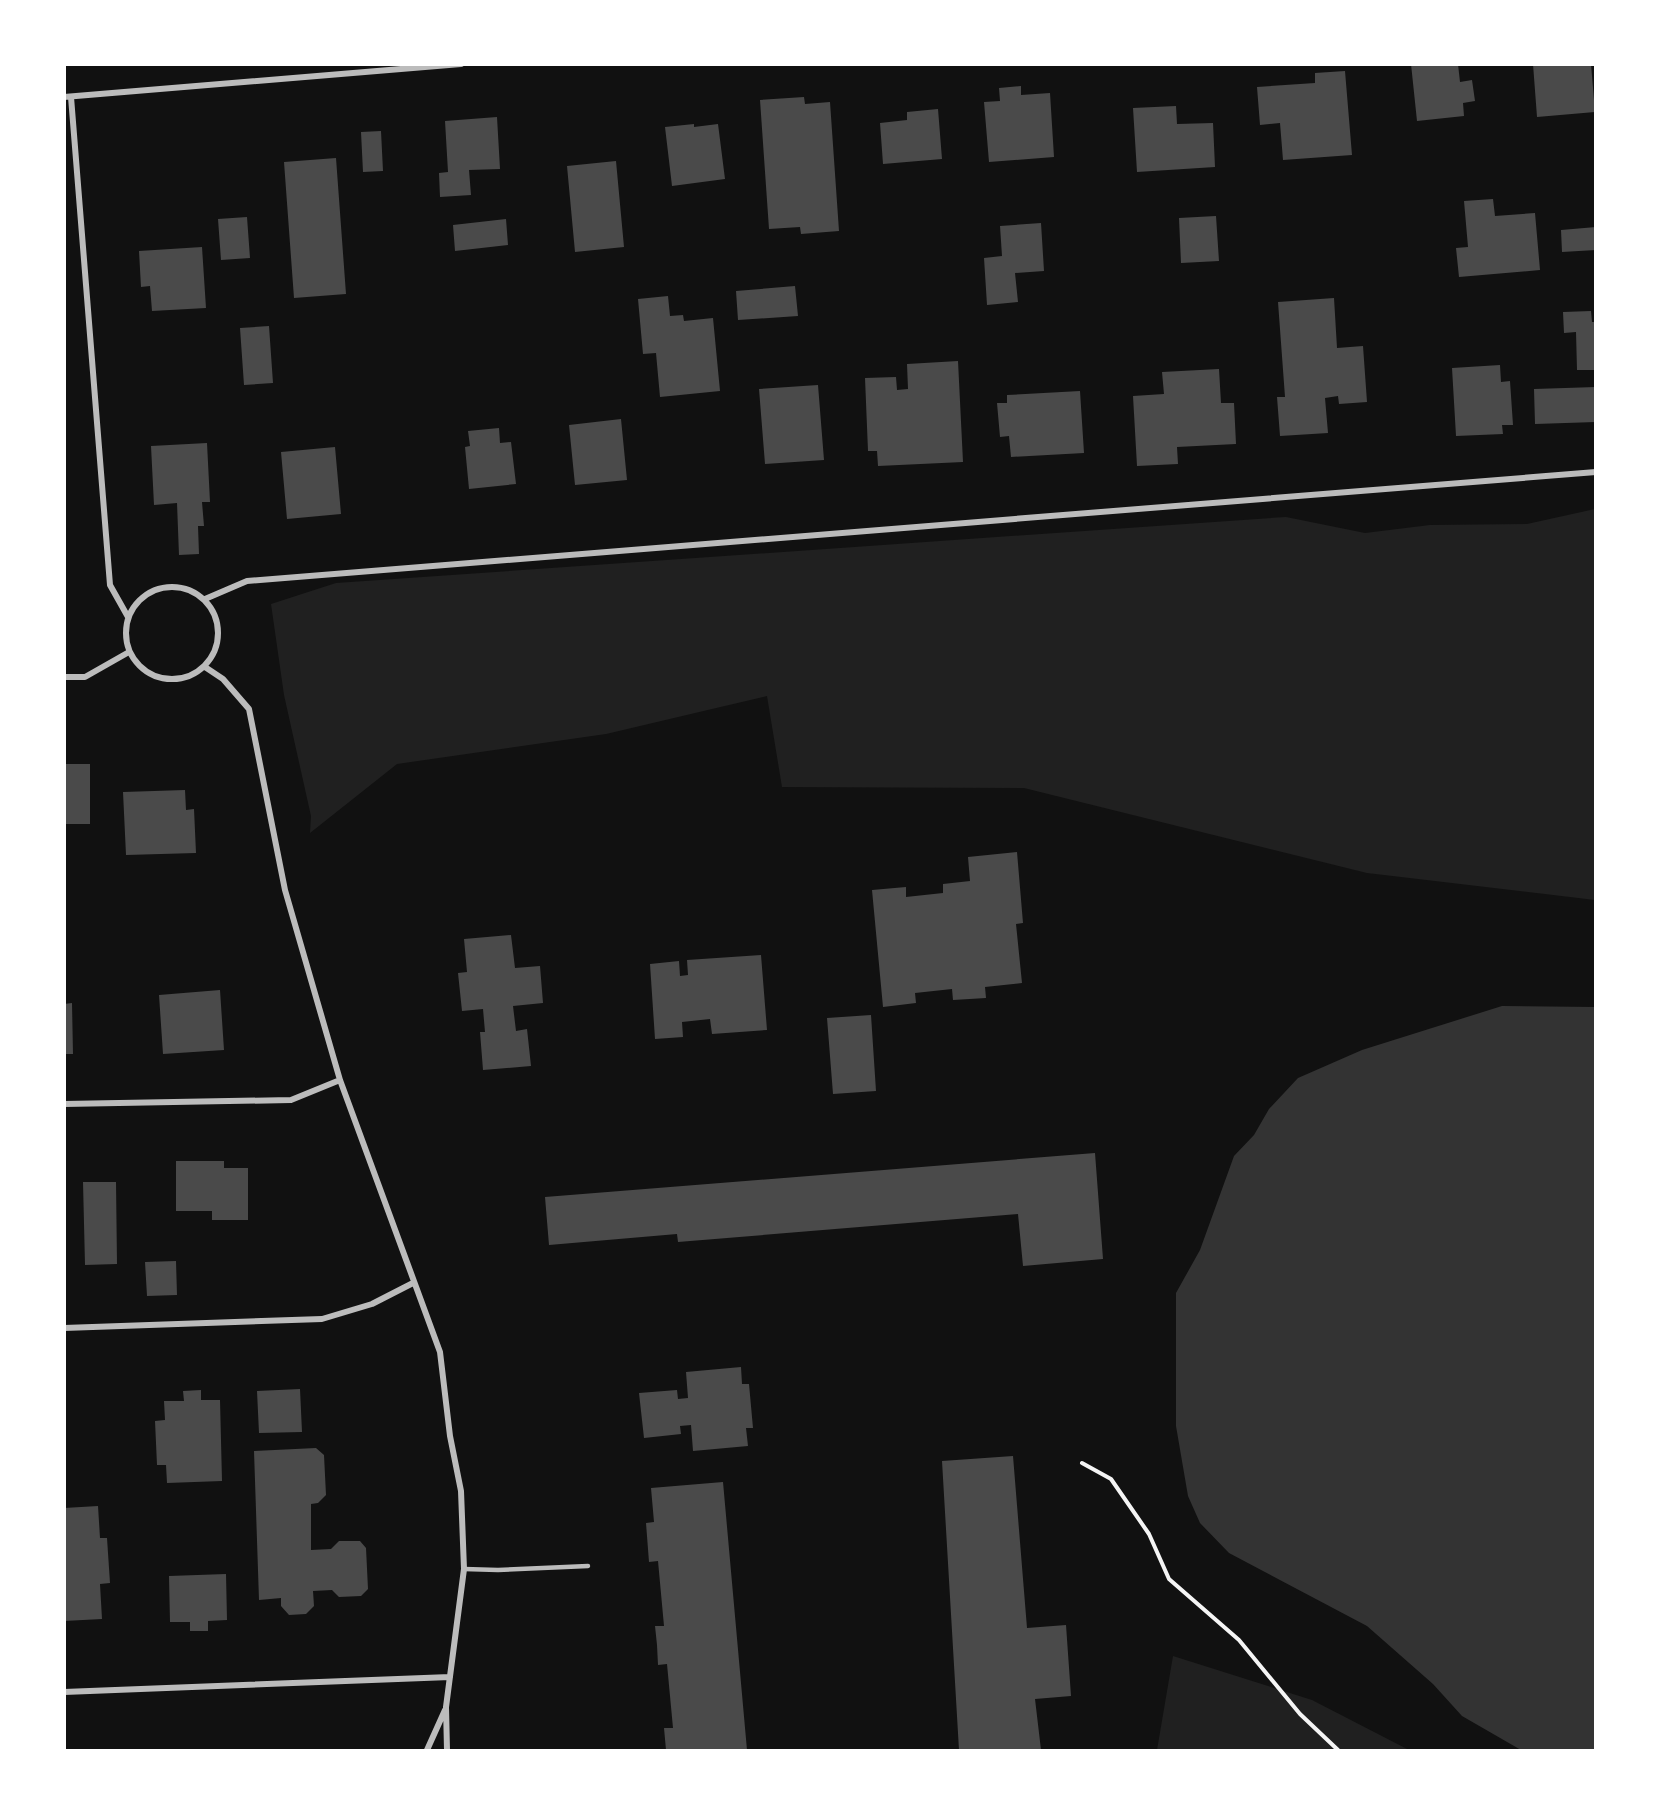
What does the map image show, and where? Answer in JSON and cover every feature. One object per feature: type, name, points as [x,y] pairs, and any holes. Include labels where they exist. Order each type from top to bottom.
[{"type":"street","points":[[128,617],[110,585],[68,97],[461,64]]},
{"type":"street","points":[[205,599],[247,581],[1596,472]]},
{"type":"street","points":[[171,586],[190,589],[205,599],[216,615],[219,633],[216,651],[205,667],[189,676],[171,680],[154,676],[139,666],[129,652],[125,634],[128,617],[138,601],[153,590],[171,586]]},
{"type":"street","points":[[64,677],[85,676],[129,652]]},
{"type":"street","points":[[205,667],[223,679],[249,709],[285,890],[340,1080],[440,1352],[450,1436],[461,1491],[464,1569],[446,1707],[447,1750]]},
{"type":"street","points":[[64,1104],[291,1101],[340,1080]]},
{"type":"street","points":[[64,1328],[322,1319],[372,1304],[413,1283]]},
{"type":"street","points":[[64,1692],[450,1677]]},
{"type":"street","points":[[427,1750],[446,1707]]},
{"type":"lane","points":[[464,1569],[498,1570],[588,1566]]},
{"type":"path","points":[[1082,1463],[1111,1479],[1149,1534],[1169,1579],[1239,1640],[1300,1714],[1338,1750]]},
{"type":"shaded area","points":[[1595,509],[1595,900],[1367,873],[1024,788],[782,787],[767,696],[606,734],[397,764],[310,833],[311,816],[284,695],[271,604],[336,583],[1286,517],[1365,533],[1430,525],[1527,524]]},
{"type":"shaded area","points":[[1502,1006],[1595,1007],[1595,1750],[1521,1750],[1462,1716],[1433,1684],[1367,1626],[1229,1553],[1200,1523],[1188,1496],[1176,1426],[1176,1293],[1200,1250],[1234,1156],[1254,1135],[1269,1109],[1298,1078],[1362,1050]]},
{"type":"shaded area","points":[[1173,1656],[1312,1700],[1409,1750],[1157,1750]]},
{"type":"building","points":[[1411,64],[1458,64],[1460,82],[1472,80],[1475,101],[1463,103],[1464,116],[1417,121]]},
{"type":"building","points":[[1533,64],[1591,64],[1595,112],[1537,117]]},
{"type":"building","points":[[1345,71],[1352,155],[1283,160],[1280,123],[1260,125],[1257,87],[1315,83],[1315,73]]},
{"type":"building","points":[[1021,86],[1021,95],[1050,93],[1054,157],[989,162],[984,102],[1000,101],[999,88]]},
{"type":"building","points":[[804,97],[805,104],[830,102],[839,231],[801,234],[800,227],[769,229],[760,100]]},
{"type":"building","points":[[1176,106],[1177,124],[1213,123],[1215,167],[1137,172],[1133,108]]},
{"type":"building","points":[[938,109],[942,159],[883,164],[880,123],[907,120],[907,112]]},
{"type":"building","points":[[497,117],[500,169],[469,170],[471,195],[440,197],[439,173],[448,172],[445,121]]},
{"type":"building","points":[[694,124],[694,127],[718,124],[725,179],[672,186],[665,127]]},
{"type":"building","points":[[381,131],[383,171],[363,172],[361,132]]},
{"type":"building","points":[[336,158],[346,294],[294,298],[284,162]]},
{"type":"building","points":[[616,161],[624,247],[575,252],[567,166]]},
{"type":"building","points":[[1493,199],[1495,216],[1535,213],[1540,270],[1459,277],[1456,248],[1468,247],[1464,201]]},
{"type":"building","points":[[1216,216],[1219,261],[1181,263],[1179,218]]},
{"type":"building","points":[[247,217],[250,258],[221,260],[218,219]]},
{"type":"building","points":[[506,219],[508,245],[455,251],[453,225]]},
{"type":"building","points":[[1041,223],[1044,271],[1015,273],[1018,302],[987,305],[984,258],[1002,256],[1000,226]]},
{"type":"building","points":[[1596,227],[1596,250],[1562,252],[1561,230]]},
{"type":"building","points":[[202,247],[206,308],[152,311],[150,286],[141,287],[139,251]]},
{"type":"building","points":[[795,286],[798,316],[738,320],[736,291]]},
{"type":"building","points":[[668,296],[670,316],[683,315],[684,321],[713,318],[720,391],[660,397],[656,353],[643,354],[638,299]]},
{"type":"building","points":[[1334,298],[1337,348],[1363,346],[1367,402],[1339,404],[1338,396],[1325,398],[1328,433],[1280,436],[1277,397],[1285,397],[1278,302]]},
{"type":"building","points":[[1591,311],[1592,322],[1596,322],[1596,370],[1577,370],[1576,332],[1564,333],[1563,312]]},
{"type":"building","points":[[269,326],[273,383],[244,385],[240,328]]},
{"type":"building","points":[[958,361],[963,462],[878,466],[877,451],[868,451],[865,378],[896,377],[897,390],[908,389],[907,364]]},
{"type":"building","points":[[1500,365],[1501,382],[1510,381],[1513,425],[1502,425],[1503,434],[1456,436],[1452,368]]},
{"type":"building","points":[[1219,369],[1221,403],[1234,403],[1236,444],[1177,447],[1178,464],[1137,466],[1133,396],[1164,394],[1162,372]]},
{"type":"building","points":[[818,385],[824,460],[765,464],[759,389]]},
{"type":"building","points":[[1596,387],[1596,422],[1535,424],[1534,389]]},
{"type":"building","points":[[1080,391],[1084,453],[1011,457],[1009,436],[1000,437],[997,403],[1007,403],[1007,395]]},
{"type":"building","points":[[621,419],[627,480],[575,485],[569,425]]},
{"type":"building","points":[[499,428],[500,443],[511,442],[516,484],[469,489],[465,447],[470,446],[468,431]]},
{"type":"building","points":[[207,443],[210,502],[202,502],[204,526],[198,526],[199,554],[179,555],[177,503],[154,505],[151,446]]},
{"type":"building","points":[[335,447],[341,514],[287,519],[281,452]]},
{"type":"building","points":[[64,764],[90,764],[90,824],[64,824]]},
{"type":"building","points":[[185,790],[186,810],[194,809],[196,853],[126,855],[123,792]]},
{"type":"building","points":[[1017,852],[1023,923],[1016,924],[1022,983],[985,987],[986,998],[953,1000],[952,989],[915,993],[916,1003],[883,1007],[872,890],[906,887],[906,897],[943,893],[943,884],[970,881],[968,857]]},
{"type":"building","points":[[511,935],[515,968],[540,966],[543,1003],[513,1006],[516,1031],[527,1029],[531,1066],[483,1070],[480,1032],[485,1032],[483,1009],[462,1011],[458,973],[467,972],[464,939]]},
{"type":"building","points":[[761,955],[767,1030],[712,1034],[710,1019],[682,1022],[683,1037],[655,1039],[650,964],[679,961],[680,976],[688,975],[687,960]]},
{"type":"building","points":[[220,990],[224,1050],[163,1054],[159,995]]},
{"type":"building","points":[[72,1003],[73,1054],[64,1054],[64,1004]]},
{"type":"building","points":[[871,1015],[876,1091],[833,1094],[827,1018]]},
{"type":"building","points":[[1095,1153],[1103,1259],[1023,1266],[1018,1214],[678,1242],[677,1234],[549,1245],[545,1197]]},
{"type":"building","points":[[176,1161],[224,1161],[224,1168],[248,1168],[248,1220],[212,1220],[212,1211],[176,1211]]},
{"type":"building","points":[[83,1182],[116,1182],[117,1264],[85,1265]]},
{"type":"building","points":[[176,1261],[177,1295],[147,1296],[145,1262]]},
{"type":"building","points":[[741,1367],[742,1384],[749,1384],[753,1428],[746,1428],[748,1446],[693,1451],[691,1425],[680,1426],[681,1434],[644,1438],[639,1393],[677,1390],[678,1399],[688,1398],[686,1372]]},
{"type":"building","points":[[300,1389],[302,1432],[259,1433],[257,1391]]},
{"type":"building","points":[[201,1390],[201,1400],[220,1400],[222,1481],[167,1483],[166,1465],[157,1465],[155,1421],[165,1420],[164,1401],[184,1401],[183,1391]]},
{"type":"building","points":[[316,1448],[324,1455],[326,1495],[318,1503],[311,1504],[311,1550],[331,1549],[339,1541],[360,1541],[366,1548],[368,1589],[361,1596],[339,1597],[332,1590],[313,1591],[314,1606],[306,1614],[289,1615],[281,1606],[281,1598],[259,1600],[254,1451]]},
{"type":"building","points":[[1013,1456],[1027,1628],[1066,1625],[1071,1696],[1035,1699],[1041,1750],[959,1750],[942,1461]]},
{"type":"building","points":[[723,1482],[747,1750],[666,1750],[664,1728],[673,1728],[667,1664],[658,1665],[655,1626],[664,1626],[658,1561],[649,1562],[646,1523],[654,1522],[651,1488]]},
{"type":"building","points":[[98,1506],[100,1538],[107,1538],[110,1583],[100,1584],[102,1619],[64,1621],[64,1508]]},
{"type":"building","points":[[226,1574],[227,1620],[208,1621],[208,1631],[190,1631],[190,1622],[170,1622],[169,1576]]}]
